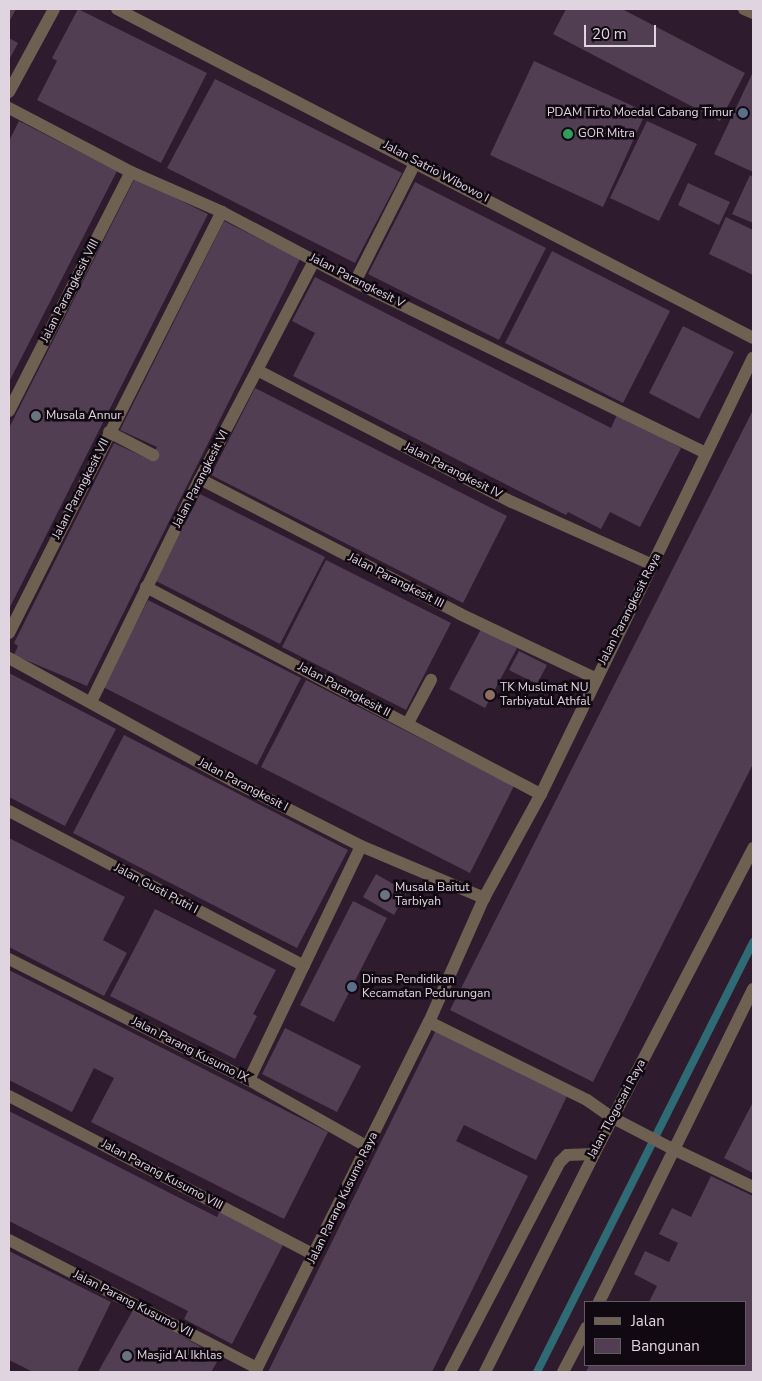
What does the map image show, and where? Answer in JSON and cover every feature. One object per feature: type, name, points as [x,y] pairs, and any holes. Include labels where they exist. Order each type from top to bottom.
[{"type":"street","points":[[9,92],[54,9]]},
{"type":"street","name":"Jalan Satrio Wibowo I","points":[[118,9],[416,161],[753,338]]},
{"type":"street","points":[[744,9],[753,13]]},
{"type":"street","name":"Jalan Parangkesit V","points":[[9,108],[131,172],[222,212],[315,259],[355,282],[706,454]]},
{"type":"street","points":[[355,282],[416,161]]},
{"type":"street","name":"Jalan Parangkesit VIII","points":[[9,411],[131,172]]},
{"type":"street","name":"Jalan Parangkesit VII","points":[[9,633],[222,212]]},
{"type":"street","name":"Jalan Parangkesit VI","points":[[92,702],[146,587],[315,259]]},
{"type":"street","name":"Jalan Parangkesit Raya","points":[[429,1022],[484,898],[541,794],[595,678],[653,565],[753,358]]},
{"type":"street","name":"Jalan Parangkesit IV","points":[[257,370],[512,502],[653,565]]},
{"type":"street","points":[[110,432],[153,455]]},
{"type":"street","name":"Jalan Parangkesit III","points":[[200,480],[460,614],[595,678]]},
{"type":"street","name":"Jalan Parangkesit II","points":[[146,587],[541,794]]},
{"type":"street","name":"Jalan Parangkesit I","points":[[9,658],[235,782],[361,846],[484,898]]},
{"type":"street","points":[[408,723],[431,680]]},
{"type":"street","name":"Jalan Gusti Putri I","points":[[9,811],[304,966]]},
{"type":"street","points":[[249,1080],[361,846]]},
{"type":"street","name":"Jalan Tlogosari Raya","points":[[485,1372],[594,1154],[616,1119],[753,848]]},
{"type":"street","name":"Jalan Parang Kusumo IX","points":[[9,959],[249,1080],[368,1147]]},
{"type":"street","points":[[599,1301],[753,989]]},
{"type":"street","points":[[429,1022],[587,1100],[616,1119],[673,1149],[753,1186]]},
{"type":"street","name":"Jalan Parang Kusumo Raya","points":[[256,1370],[429,1022]]},
{"type":"street","name":"Jalan Parang Kusumo VIII","points":[[9,1096],[314,1255]]},
{"type":"street","points":[[450,1372],[560,1162],[567,1155],[594,1154]]},
{"type":"street","name":"Jalan Parang Kusumo VII","points":[[9,1240],[256,1370]]},
{"type":"street","points":[[563,1372],[584,1332]]},
{"type":"building","points":[[9,9],[16,9],[9,22]]},
{"type":"building","points":[[78,9],[207,73],[161,163],[37,100],[57,61],[52,58]]},
{"type":"building","points":[[566,9],[622,9],[745,73],[720,121],[553,34]]},
{"type":"building","points":[[9,38],[18,43],[9,60]]},
{"type":"building","name":"GOR Mitra","points":[[534,61],[646,112],[603,207],[490,155]]},
{"type":"building","name":"PDAM Tirto Moedal Cabang Timur","points":[[753,72],[753,172],[714,154]]},
{"type":"building","points":[[215,79],[402,173],[355,263],[167,168]]},
{"type":"building","points":[[19,121],[117,171],[9,382],[9,141]]},
{"type":"building","points":[[647,121],[697,144],[659,221],[610,198]]},
{"type":"building","points":[[750,175],[753,177],[753,223],[732,214]]},
{"type":"building","points":[[135,178],[208,214],[9,609],[9,428]]},
{"type":"building","points":[[415,182],[546,248],[499,340],[368,274]]},
{"type":"building","points":[[688,183],[730,202],[719,225],[678,205]]},
{"type":"building","points":[[726,217],[753,230],[753,275],[709,254]]},
{"type":"building","points":[[224,221],[300,259],[87,686],[14,655],[18,646],[14,643],[114,443],[150,460],[157,447],[120,430]]},
{"type":"building","points":[[552,251],[670,311],[623,403],[505,343]]},
{"type":"building","points":[[315,277],[611,428],[617,415],[681,448],[640,527],[610,512],[601,529],[568,512],[566,515],[293,376],[315,333],[292,321]]},
{"type":"building","points":[[683,326],[734,352],[699,419],[649,393]]},
{"type":"building","points":[[255,388],[507,516],[463,603],[211,475]]},
{"type":"building","points":[[753,410],[753,764],[593,1082],[450,1010]]},
{"type":"building","points":[[200,494],[325,557],[280,644],[156,581]]},
{"type":"building","points":[[326,560],[451,623],[406,710],[282,647]]},
{"type":"building","points":[[148,600],[301,678],[257,765],[103,687]]},
{"type":"building","points":[[481,629],[517,648],[485,708],[449,689]]},
{"type":"building","points":[[519,651],[547,665],[537,684],[509,670]]},
{"type":"building","points":[[9,673],[116,729],[65,826],[9,797]]},
{"type":"building","points":[[306,680],[514,786],[470,873],[261,767]]},
{"type":"building","points":[[124,735],[348,850],[297,948],[73,833]]},
{"type":"building","points":[[9,838],[125,897],[103,940],[127,953],[104,996],[9,947]]},
{"type":"building","name":"Musala Baitut Tarbiyah","points":[[376,874],[407,892],[394,915],[363,897]]},
{"type":"building","points":[[353,901],[387,918],[334,1022],[300,1005]]},
{"type":"building","points":[[155,909],[276,970],[253,1014],[257,1016],[235,1059],[110,996]]},
{"type":"building","points":[[9,970],[328,1132],[284,1219],[91,1122],[114,1078],[94,1068],[72,1112],[9,1080]]},
{"type":"building","points":[[285,1028],[361,1066],[337,1112],[262,1074]]},
{"type":"building","points":[[436,1030],[568,1094],[536,1160],[464,1125],[456,1141],[528,1176],[432,1372],[268,1372]]},
{"type":"building","points":[[753,1102],[753,1173],[724,1158]]},
{"type":"building","points":[[9,1111],[217,1217],[220,1211],[284,1243],[232,1344],[184,1319],[188,1311],[9,1221]]},
{"type":"building","points":[[711,1176],[753,1196],[753,1372],[586,1372],[589,1366],[747,1366],[747,1301],[650,1301],[657,1286],[634,1274],[645,1251],[669,1262],[678,1243],[659,1234],[672,1208],[691,1217]]},
{"type":"building","points":[[9,1251],[111,1302],[77,1372],[33,1372],[9,1360]]},
{"type":"building","points":[[133,1310],[220,1357],[211,1372],[98,1372]]},
{"type":"waterway","points":[[537,1372],[753,942]]},
{"type":"place","name":"PDAM Tirto Moedal Cabang Timur","points":[[743,113]]},
{"type":"place","name":"GOR Mitra","points":[[568,134]]},
{"type":"place","name":"Musala Annur","points":[[36,416]]},
{"type":"place","name":"TK Muslimat NU Tarbiyatul Athfal","points":[[490,695]]},
{"type":"place","name":"Musala Baitut Tarbiyah","points":[[385,895]]},
{"type":"place","name":"Dinas Pendidikan Kecamatan Pedurungan","points":[[352,987]]},
{"type":"place","name":"Masjid Al Ikhlas","points":[[127,1356]]}]
